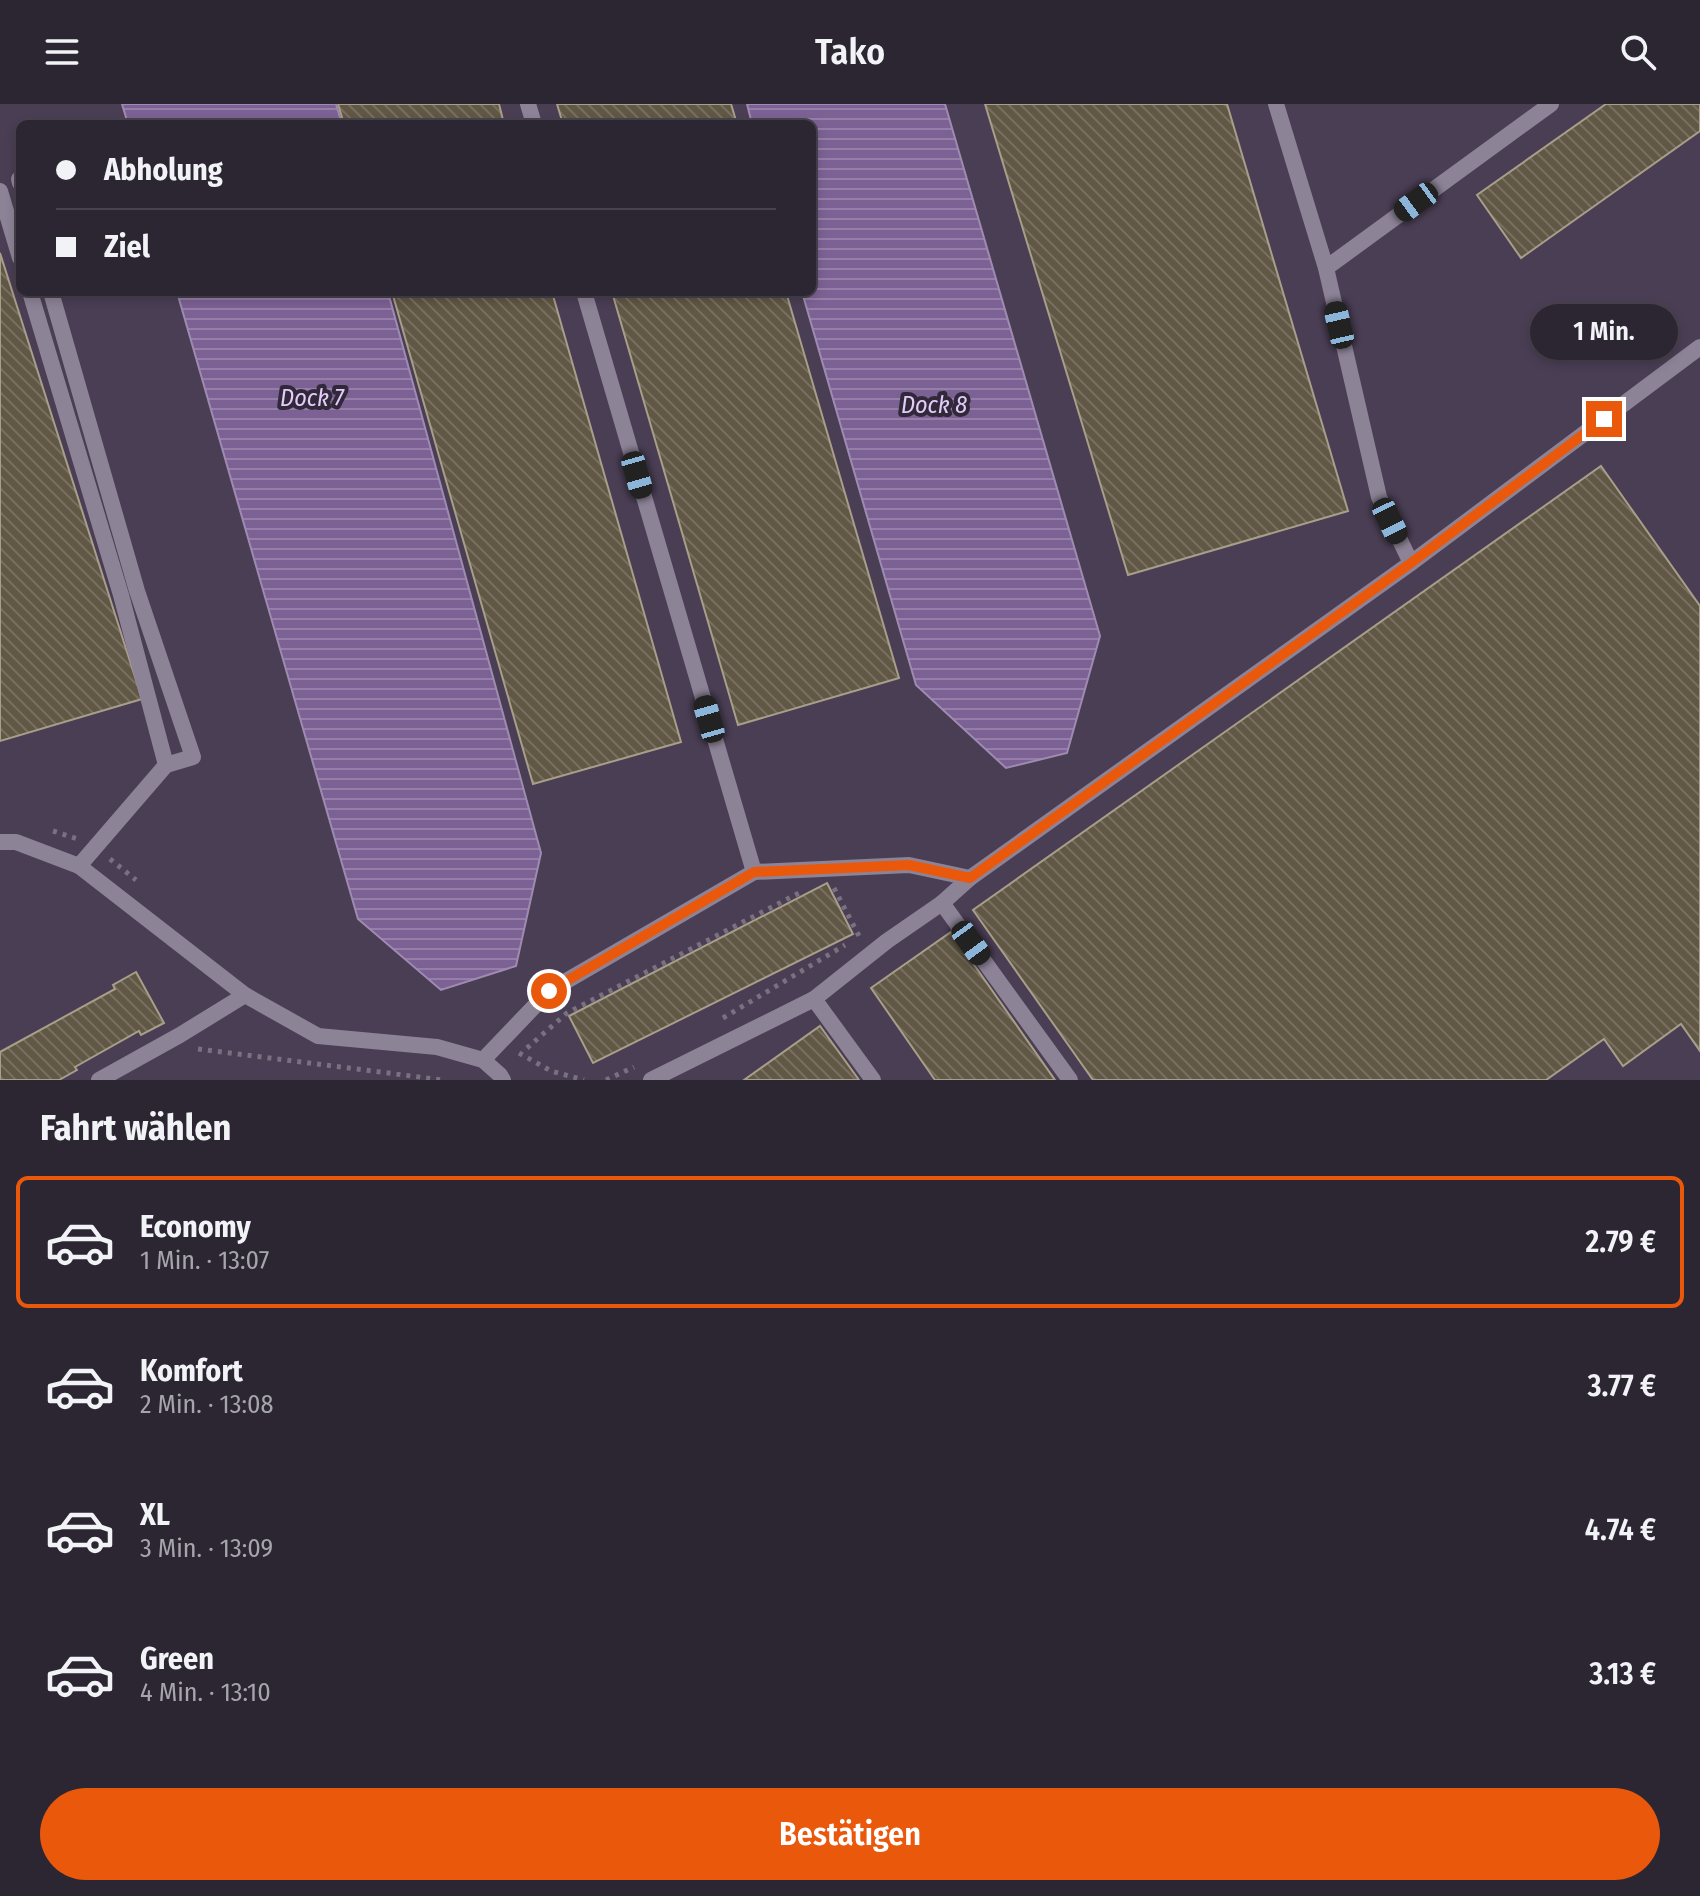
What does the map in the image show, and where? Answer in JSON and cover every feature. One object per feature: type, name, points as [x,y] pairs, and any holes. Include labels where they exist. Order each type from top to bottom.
[{"type":"lane","points":[[1276,104],[1326,268],[1379,497],[1411,563]]},
{"type":"lane","points":[[1326,268],[1551,104]]},
{"type":"lane","points":[[0,191],[16,245]]},
{"type":"lane","points":[[31,296],[129,593],[193,757],[166,765],[79,866]]},
{"type":"lane","points":[[52,296],[129,593],[166,765]]},
{"type":"lane","points":[[585,296],[754,872]]},
{"type":"lane","points":[[651,1080],[814,999],[887,941],[942,903],[970,878],[1411,563],[1700,347]]},
{"type":"lane","points":[[0,842],[16,842],[79,866],[245,995],[318,1036],[437,1047],[483,1060],[501,1077]]},
{"type":"lane","points":[[483,1060],[549,991],[754,872],[909,865],[970,878]]},
{"type":"lane","points":[[942,903],[1070,1080]]},
{"type":"lane","points":[[99,1080],[245,995]]},
{"type":"lane","points":[[814,999],[873,1080]]},
{"type":"path","points":[[48,830],[73,836],[95,847],[141,884]]},
{"type":"path","points":[[829,877],[859,936]]},
{"type":"path","points":[[501,1077],[521,1053],[567,1013],[801,891]]},
{"type":"path","points":[[718,1021],[873,928]]},
{"type":"path","points":[[180,1035],[187,1047],[443,1080]]},
{"type":"path","points":[[499,1044],[551,1071],[584,1080]]},
{"type":"path","points":[[606,1080],[636,1065]]},
{"type":"shaded area","points":[[0,104],[1700,104],[1700,1080],[0,1080]]},
{"type":"water","points":[[122,104],[336,104],[341,120],[127,120]]},
{"type":"water","name":"Dock 8","points":[[747,104],[945,104],[1100,636],[1067,753],[1006,768],[916,685],[803,296],[816,296],[816,120],[751,120]]},
{"type":"water","name":"Dock 7","points":[[178,296],[389,296],[541,853],[516,966],[441,990],[358,919]]},
{"type":"building","points":[[338,104],[499,104],[503,120],[343,120]]},
{"type":"building","points":[[557,104],[731,104],[736,120],[562,120]]},
{"type":"building","points":[[985,104],[1227,104],[1348,511],[1128,575]]},
{"type":"building","points":[[1606,104],[1700,104],[1700,131],[1521,258],[1477,195]]},
{"type":"building","points":[[0,253],[142,699],[0,741]]},
{"type":"building","points":[[393,296],[553,296],[681,742],[533,784]]},
{"type":"building","points":[[613,296],[787,296],[899,678],[738,725]]},
{"type":"building","points":[[1601,466],[1700,606],[1700,1051],[1681,1024],[1623,1066],[1604,1039],[1546,1080],[1093,1080],[973,910]]},
{"type":"building","points":[[827,883],[853,934],[593,1063],[569,1016]]},
{"type":"building","points":[[951,932],[1055,1080],[935,1080],[871,988]]},
{"type":"building","points":[[136,972],[164,1023],[141,1035],[139,1031],[75,1067],[77,1070],[59,1080],[0,1080],[0,1052],[115,989],[113,985]]},
{"type":"building","points":[[820,1026],[859,1080],[744,1080]]},
{"type":"route","points":[[549,991],[754,872],[909,865],[970,878],[1411,563],[1604,419]]}]
